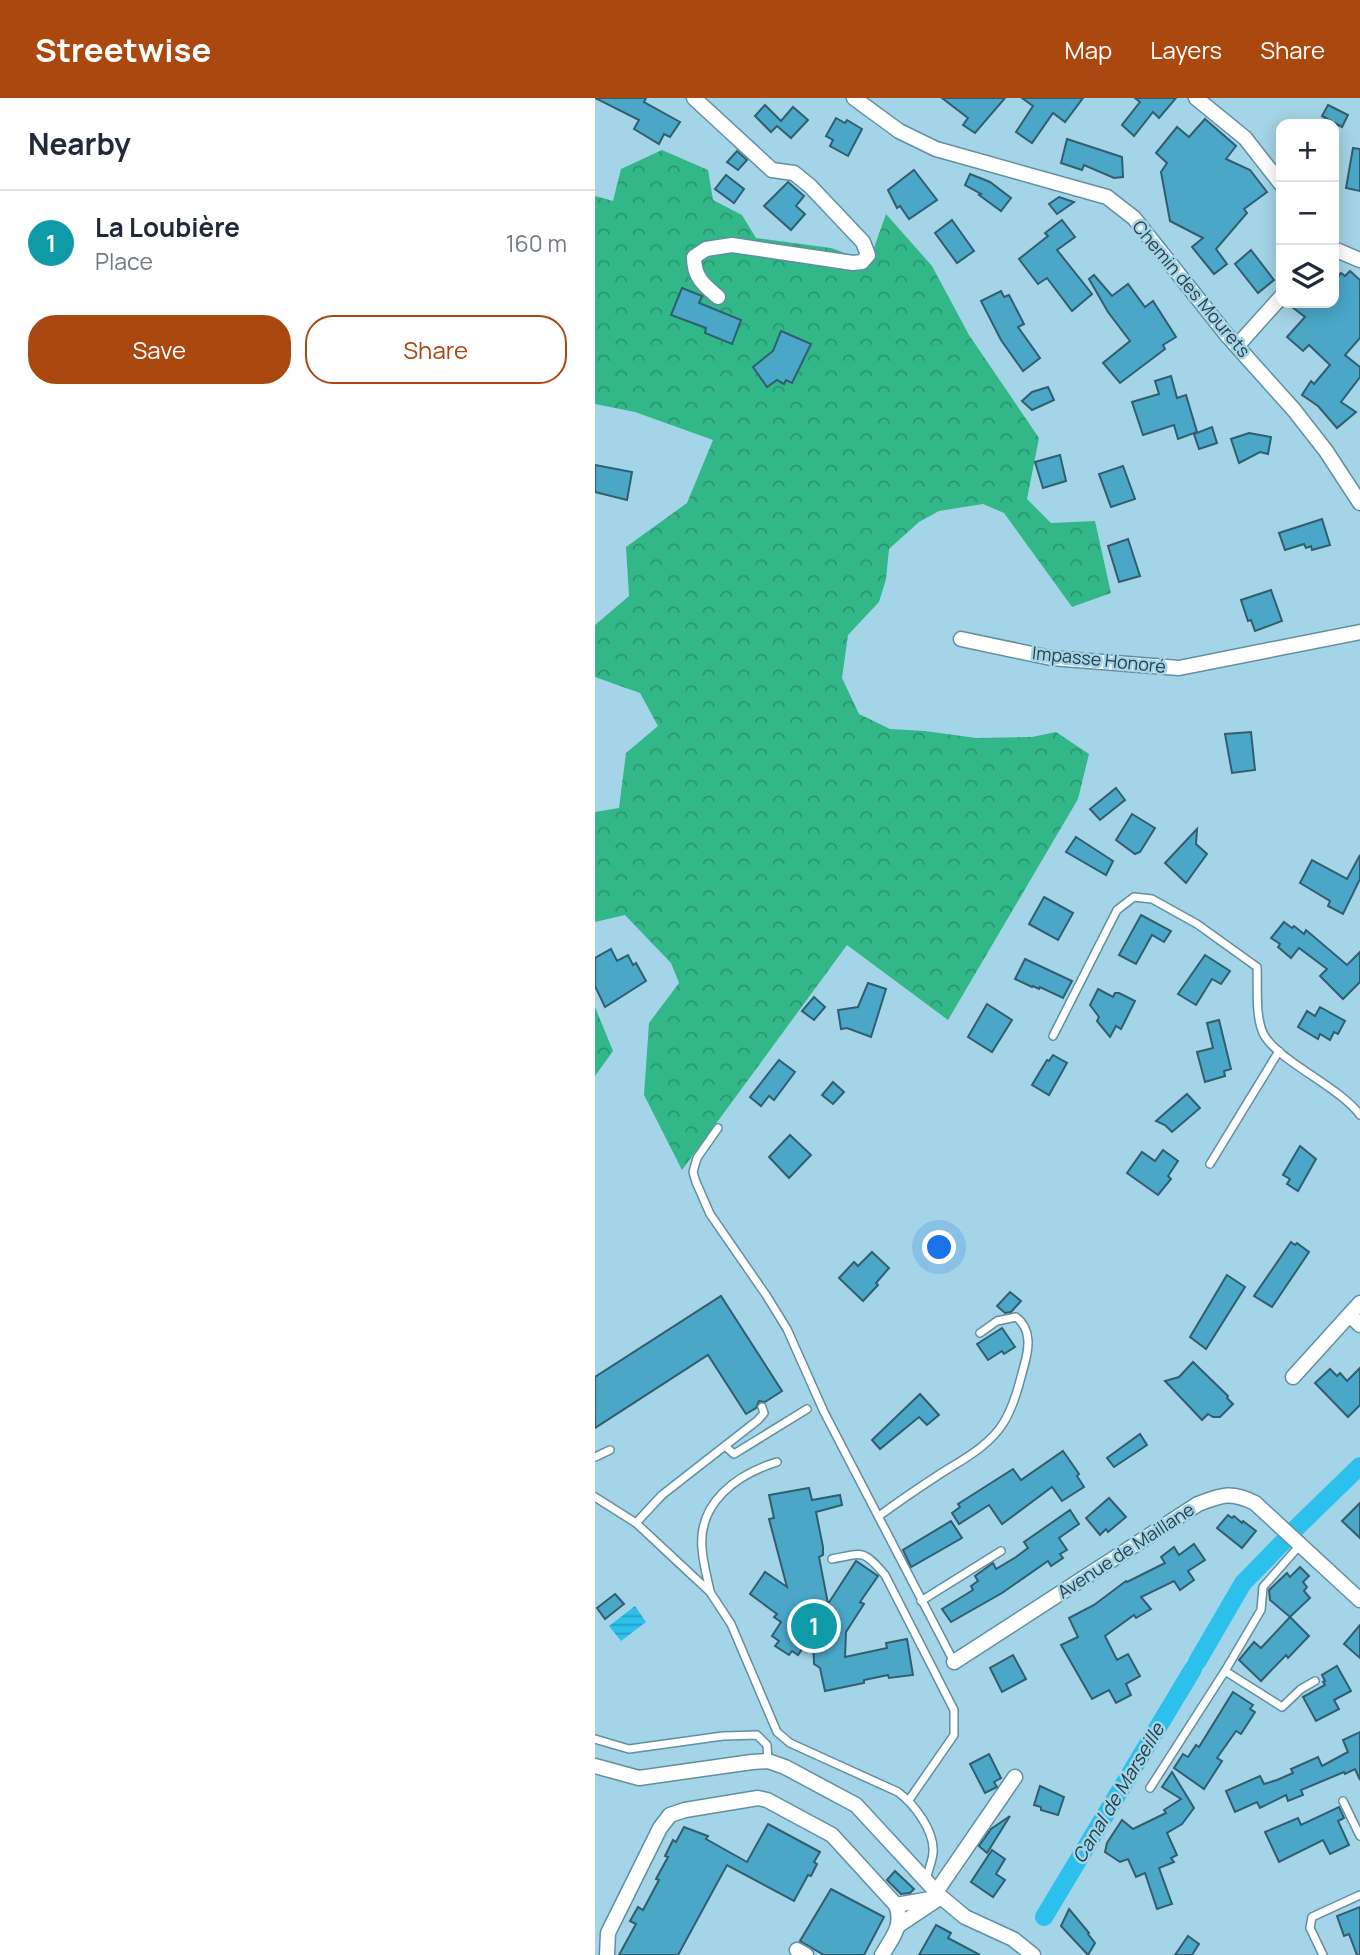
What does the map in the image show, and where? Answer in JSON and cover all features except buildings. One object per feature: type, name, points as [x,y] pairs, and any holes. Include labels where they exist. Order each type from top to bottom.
[{"type":"street","points":[[694,98],[772,170],[788,170],[810,186],[863,242],[868,256],[862,262],[853,263],[732,245],[706,249],[694,257],[696,274],[718,297]]},
{"type":"street","name":"Chemin des Mourets","points":[[854,98],[899,131],[936,149],[1107,197],[1134,218],[1237,346],[1294,411],[1326,452],[1360,503]]},
{"type":"street","points":[[1196,98],[1245,138],[1279,182]]},
{"type":"street","points":[[1339,251],[1360,260]]},
{"type":"street","points":[[1237,346],[1276,303]]},
{"type":"street","name":"Impasse Honoré","points":[[961,639],[1051,658],[1179,668],[1360,632]]},
{"type":"street","points":[[1293,1377],[1355,1320],[1360,1303]]},
{"type":"street","name":"Avenue de Maillane","points":[[954,1662],[1198,1504],[1221,1495],[1240,1495],[1255,1503],[1360,1600]]},
{"type":"street","points":[[595,1766],[639,1778],[768,1761],[785,1767],[856,1805],[934,1890],[965,1917],[1013,1939],[1033,1955]]},
{"type":"street","points":[[882,1955],[899,1925],[934,1890],[1015,1777]]},
{"type":"street","points":[[607,1955],[608,1933],[660,1828],[670,1815],[758,1798],[767,1800],[832,1835],[896,1905],[900,1914],[899,1925]]},
{"type":"street","points":[[896,1905],[934,1890]]},
{"type":"lane","points":[[1053,1036],[1117,910],[1134,897],[1152,899],[1197,924],[1257,967],[1259,1013],[1263,1034],[1279,1051],[1360,1115]]},
{"type":"lane","points":[[1210,1164],[1279,1051]]},
{"type":"lane","points":[[718,1128],[697,1158],[693,1172],[710,1214],[787,1329],[824,1412],[954,1662]]},
{"type":"lane","points":[[879,1516],[982,1447],[1004,1422],[1016,1396],[1026,1360],[1029,1349],[1028,1335],[1023,1322],[1016,1317],[997,1321],[980,1333]]},
{"type":"lane","points":[[636,1523],[662,1495],[758,1420],[764,1413],[762,1407]]},
{"type":"lane","points":[[725,1446],[733,1454],[807,1409]]},
{"type":"lane","points":[[595,1457],[610,1450]]},
{"type":"lane","points":[[710,1592],[702,1546],[704,1524],[715,1501],[744,1475],[778,1462]]},
{"type":"lane","points":[[595,1497],[636,1523],[710,1592],[731,1624],[778,1732],[790,1744],[898,1792],[909,1800],[923,1818],[933,1851],[934,1890]]},
{"type":"lane","points":[[1150,1788],[1261,1610],[1263,1587],[1298,1542]]},
{"type":"lane","points":[[921,1601],[1001,1551]]},
{"type":"lane","points":[[832,1559],[862,1553],[871,1558],[885,1575],[954,1710],[954,1735],[909,1800]]},
{"type":"lane","points":[[1225,1671],[1282,1707],[1301,1689],[1315,1681]]},
{"type":"lane","points":[[595,1740],[629,1749],[723,1736],[757,1735],[767,1745],[768,1761]]},
{"type":"lane","points":[[1343,1801],[1360,1836]]},
{"type":"lane","points":[[1323,1955],[1310,1928],[1312,1917],[1360,1895]]},
{"type":"green space","points":[[662,150],[708,170],[713,200],[742,215],[756,238],[831,248],[869,262],[886,214],[932,266],[969,335],[1039,438],[1027,499],[1051,523],[1095,521],[1111,593],[1072,607],[1004,513],[983,504],[939,511],[919,522],[889,549],[886,579],[879,602],[848,635],[842,678],[859,714],[890,729],[976,738],[1032,737],[1056,732],[1089,754],[1078,799],[948,1020],[847,945],[682,1170],[644,1095],[649,1023],[679,983],[671,963],[625,915],[595,922],[595,812],[619,808],[626,753],[658,726],[640,693],[595,677],[595,625],[629,596],[626,547],[687,503],[713,440],[635,412],[595,404],[595,196],[613,201],[621,169]]},
{"type":"green space","points":[[595,1007],[613,1051],[595,1076]]},
{"type":"water","points":[[635,1606],[646,1622],[621,1641],[609,1626]]},
{"type":"waterway","name":"Canal de Marseille","points":[[1292,1532],[1360,1466]]},
{"type":"waterway","name":"Canal de Marseille","points":[[1197,1662],[1243,1583],[1288,1537]]},
{"type":"waterway","name":"Canal de Marseille","points":[[1044,1917],[1193,1669]]},
{"type":"place","name":"La Loubière","points":[[814,1626]]}]
